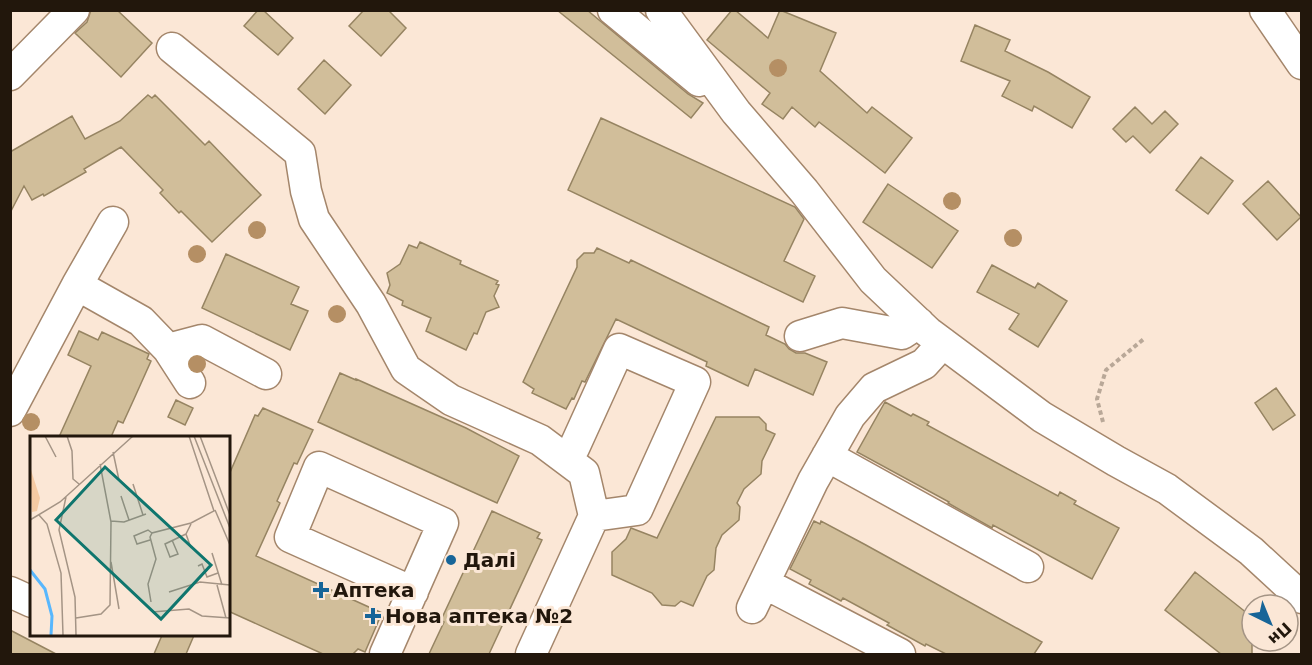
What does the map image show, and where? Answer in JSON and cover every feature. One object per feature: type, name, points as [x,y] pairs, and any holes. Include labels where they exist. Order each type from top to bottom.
[{"type":"lane","points":[[10,75],[75,10]]},
{"type":"lane","points":[[613,10],[736,112]]},
{"type":"lane","points":[[661,10],[736,112],[804,191],[873,280],[919,323],[1042,417],[1167,489],[1251,551],[1302,598]]},
{"type":"lane","points":[[1265,10],[1302,63]]},
{"type":"lane","points":[[172,48],[300,153],[306,191],[314,219],[376,312],[406,369],[451,400],[540,440],[584,473],[594,516],[531,654]]},
{"type":"lane","points":[[10,411],[112,222]]},
{"type":"lane","points":[[76,285],[141,321],[168,349],[190,383]]},
{"type":"lane","points":[[800,336],[842,323],[902,334],[919,323]]},
{"type":"lane","points":[[168,349],[202,340],[266,374]]},
{"type":"lane","points":[[900,654],[758,595],[827,456],[850,417],[874,388],[924,364],[943,343]]},
{"type":"lane","points":[[564,458],[574,448],[619,349],[695,382],[637,510],[594,516]]},
{"type":"lane","points":[[827,456],[1028,567]]},
{"type":"lane","points":[[385,654],[413,591],[442,523],[319,467],[290,537],[413,591]]},
{"type":"lane","points":[[10,592],[30,601]]},
{"type":"path","points":[[1107,456],[1104,428],[1097,399],[1106,370],[1145,338]]},
{"type":"building","points":[[91,10],[117,10],[152,43],[121,77],[75,33],[87,22]]},
{"type":"building","points":[[258,10],[263,10],[293,38],[278,55],[244,26]]},
{"type":"building","points":[[364,10],[388,10],[406,28],[381,56],[349,26]]},
{"type":"building","points":[[557,10],[587,10],[688,94],[703,103],[691,118]]},
{"type":"building","points":[[732,10],[735,10],[768,38],[780,10],[836,33],[820,71],[867,113],[872,107],[912,138],[885,173],[819,122],[815,127],[792,107],[783,119],[762,104],[770,93],[707,40]]},
{"type":"building","points":[[975,25],[1010,40],[1005,51],[1048,72],[1090,97],[1072,128],[1034,106],[1032,111],[1002,96],[1010,81],[961,61]]},
{"type":"building","points":[[324,60],[351,85],[325,114],[298,89]]},
{"type":"building","points":[[148,95],[152,98],[155,95],[205,145],[209,141],[261,195],[212,242],[181,211],[179,213],[160,193],[163,190],[121,147],[84,169],[86,172],[44,196],[43,194],[32,200],[24,186],[10,213],[10,152],[72,116],[85,139],[120,121]]},
{"type":"building","points":[[1135,107],[1152,124],[1165,111],[1178,124],[1150,153],[1133,136],[1126,142],[1113,129]]},
{"type":"building","points":[[601,118],[795,207],[804,219],[784,261],[815,276],[803,302],[568,190]]},
{"type":"building","points":[[1201,157],[1233,181],[1208,214],[1176,190]]},
{"type":"building","points":[[1268,181],[1301,217],[1277,240],[1243,204]]},
{"type":"building","points":[[888,184],[958,231],[932,268],[863,222]]},
{"type":"building","points":[[420,242],[498,281],[496,284],[499,285],[494,296],[499,307],[486,312],[477,334],[474,333],[466,350],[426,331],[431,318],[402,305],[403,301],[387,293],[390,285],[387,273],[400,264],[409,245],[417,248]]},
{"type":"building","points":[[597,248],[629,263],[631,260],[769,327],[766,335],[785,344],[796,353],[805,353],[827,362],[813,395],[755,369],[748,386],[706,366],[707,362],[616,319],[585,382],[582,381],[574,399],[572,398],[566,409],[532,393],[534,389],[523,382],[577,267],[577,260],[584,253],[594,253]]},
{"type":"building","points":[[226,254],[299,287],[291,304],[308,311],[290,350],[202,308]]},
{"type":"building","points":[[992,265],[1035,288],[1038,283],[1067,301],[1038,347],[1009,329],[1019,314],[977,292]]},
{"type":"building","points":[[79,331],[98,340],[102,332],[149,354],[147,359],[151,361],[134,399],[123,423],[118,421],[111,436],[59,436],[91,366],[68,355]]},
{"type":"building","points":[[340,373],[466,428],[519,456],[497,503],[318,422]]},
{"type":"building","points":[[1276,388],[1295,415],[1273,430],[1255,403]]},
{"type":"building","points":[[176,400],[193,408],[185,425],[168,417]]},
{"type":"building","points":[[885,402],[911,416],[913,414],[929,422],[927,425],[1058,496],[1060,492],[1076,501],[1074,504],[1119,528],[1092,579],[993,525],[992,528],[857,452]]},
{"type":"building","points":[[263,408],[313,430],[297,464],[294,463],[277,501],[280,503],[256,556],[382,613],[365,652],[358,649],[353,654],[323,654],[230,612],[230,472],[255,415],[258,416]]},
{"type":"building","points":[[716,417],[759,417],[766,424],[766,430],[775,434],[762,461],[761,474],[744,489],[737,503],[740,507],[739,520],[722,535],[716,548],[714,570],[707,576],[693,606],[681,601],[675,606],[662,605],[652,593],[612,575],[612,552],[626,539],[631,528],[657,538]]},
{"type":"building","points":[[492,511],[540,533],[537,538],[542,540],[489,654],[429,654],[444,622],[441,620]]},
{"type":"building","points":[[814,521],[820,524],[821,521],[1042,642],[1034,654],[946,654],[926,644],[925,646],[843,598],[841,601],[809,584],[811,580],[790,569]]},
{"type":"building","points":[[1195,572],[1240,608],[1240,653],[1252,654],[1221,654],[1165,610]]},
{"type":"building","points":[[10,630],[56,654],[10,654]]},
{"type":"building","points":[[162,635],[194,635],[186,654],[154,654]]},
{"type":"place","name":"Далі","points":[[451,560]]},
{"type":"place","name":"Аптека","points":[[321,590]]},
{"type":"place","name":"Нова аптека №2","points":[[373,616]]}]
